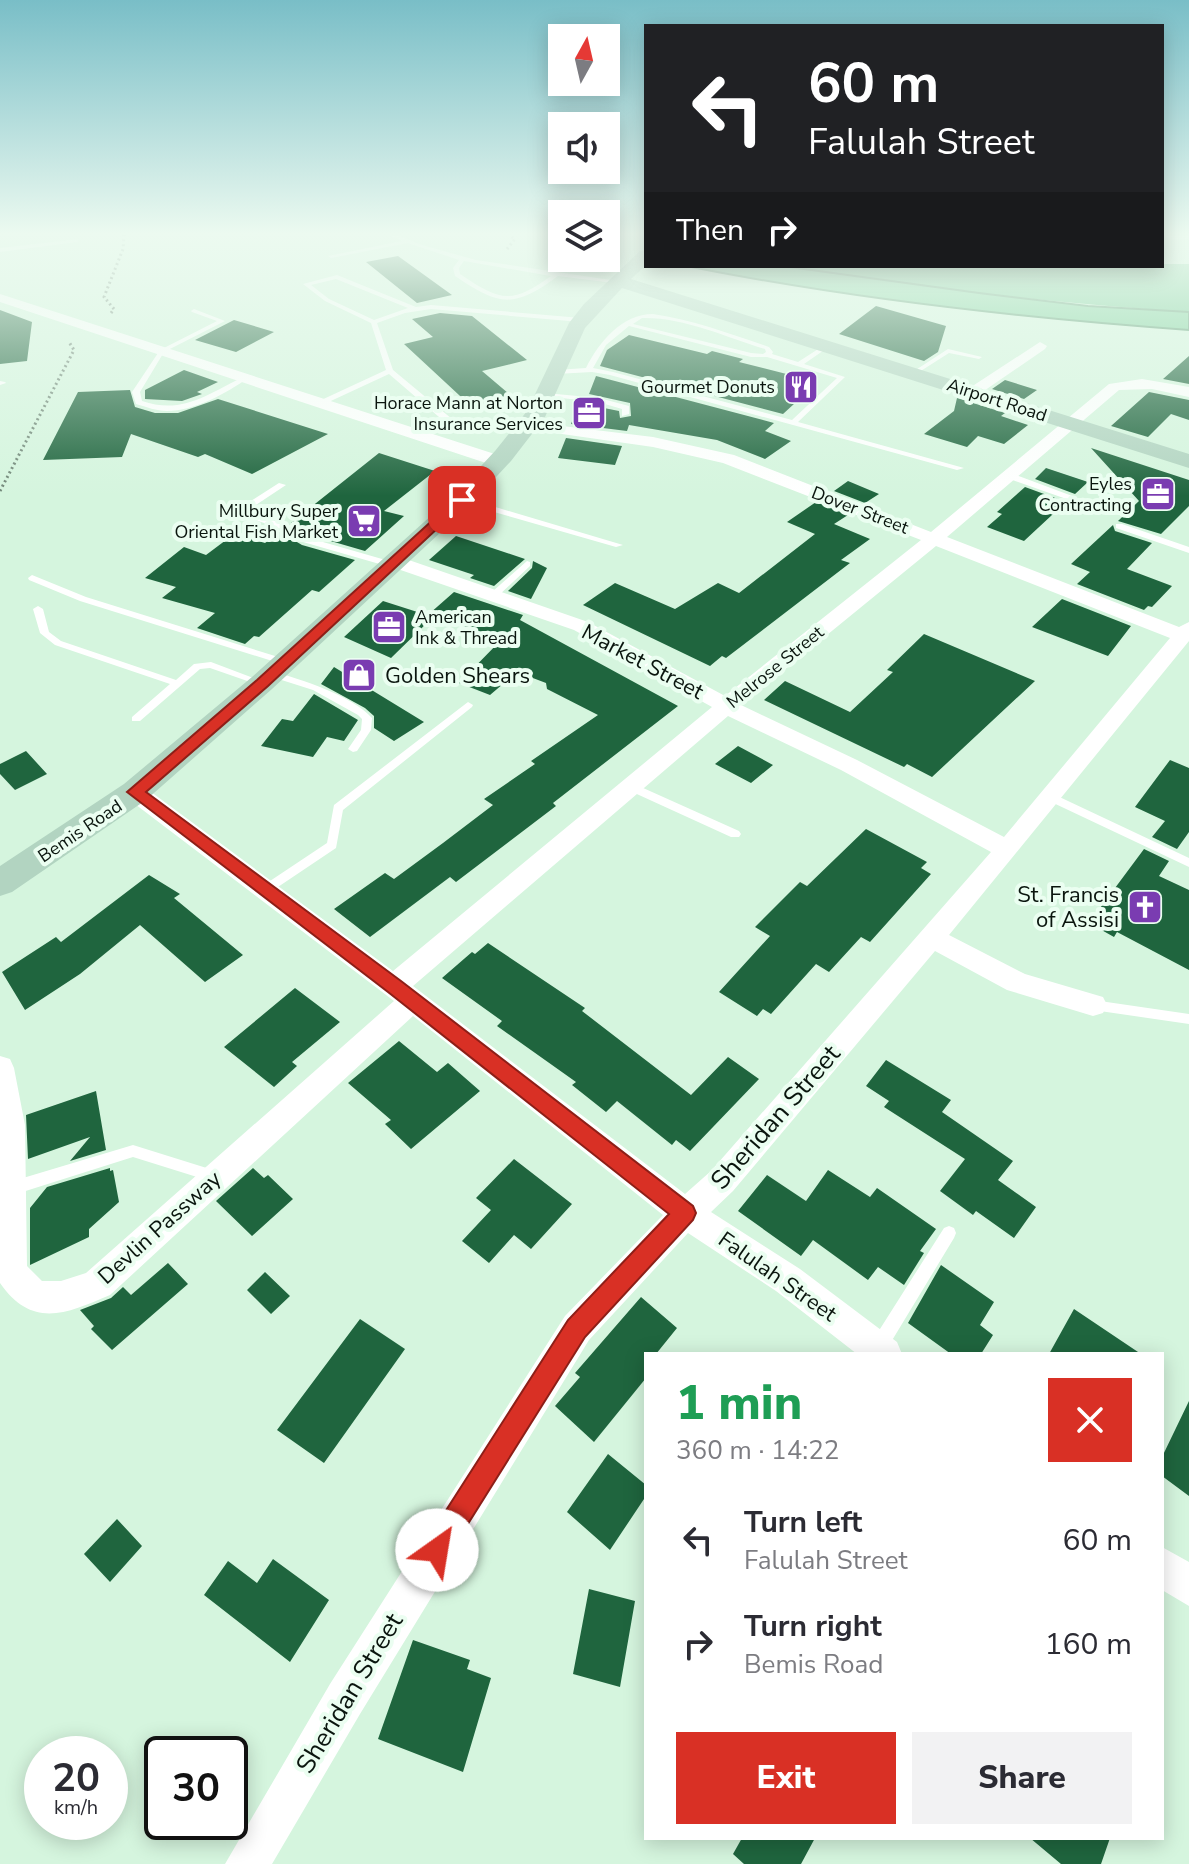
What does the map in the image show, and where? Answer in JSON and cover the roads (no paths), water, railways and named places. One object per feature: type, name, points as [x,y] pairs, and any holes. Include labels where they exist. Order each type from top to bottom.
[{"type":"main road","name":"Bemis Road","points":[[0,883],[135,792],[273,673],[462,500],[527,424],[580,322]]},
{"type":"main road","name":"Airport Road","points":[[752,322],[1189,461]]},
{"type":"street","points":[[73,322],[498,461]]},
{"type":"street","points":[[973,392],[1040,346]]},
{"type":"street","name":"Melrose Street","points":[[404,993],[726,706],[934,540],[1114,387],[1131,383],[1189,392]]},
{"type":"street","name":"Dover Street","points":[[527,424],[653,442],[719,456],[934,540],[1186,631]]},
{"type":"street","name":"Market Street","points":[[394,564],[495,594],[591,631],[726,706],[849,765],[1007,850]]},
{"type":"street","name":"Sheridan Street","points":[[247,1864],[345,1699],[577,1328],[685,1213],[722,1181],[1007,850],[1186,631]]},
{"type":"street","name":"Falulah Street","points":[[135,792],[404,993],[685,1213],[788,1280],[882,1351]]},
{"type":"street","points":[[931,937],[1017,982],[1093,1005]]},
{"type":"street","name":"Devlin Passway","points":[[0,1068],[10,1125],[11,1271],[20,1286],[38,1298],[66,1297],[98,1284],[216,1177],[404,993]]},
{"type":"street","points":[[1164,1567],[1189,1586]]},
{"type":"lane","points":[[220,322],[162,351],[136,392],[139,402],[155,410],[180,409],[245,378]]},
{"type":"lane","points":[[374,322],[390,371],[449,421]]},
{"type":"lane","points":[[589,370],[604,339],[631,322]]},
{"type":"lane","points":[[681,322],[767,348],[770,351],[768,355]]},
{"type":"lane","points":[[627,324],[836,373],[842,379],[794,422]]},
{"type":"lane","points":[[800,363],[828,345]]},
{"type":"lane","points":[[914,373],[948,351],[979,357]]},
{"type":"lane","points":[[551,383],[589,370],[626,377],[960,468]]},
{"type":"lane","points":[[320,404],[390,371]]},
{"type":"lane","points":[[551,383],[626,408],[625,414]]},
{"type":"lane","points":[[1010,476],[1095,506]]},
{"type":"lane","points":[[282,485],[249,506],[247,514],[287,528],[306,540],[394,564]]},
{"type":"lane","points":[[462,500],[619,545]]},
{"type":"lane","points":[[1119,526],[1189,550]]},
{"type":"lane","points":[[495,594],[527,564]]},
{"type":"lane","points":[[32,578],[316,688],[367,718],[367,726],[353,749]]},
{"type":"lane","points":[[38,609],[45,633],[58,643],[176,683]]},
{"type":"lane","points":[[136,719],[190,671],[205,665],[273,673]]},
{"type":"lane","points":[[265,890],[332,845],[338,808],[468,705]]},
{"type":"lane","points":[[632,787],[735,834]]},
{"type":"lane","points":[[1051,797],[1189,863]]},
{"type":"lane","points":[[1093,1005],[1189,1019]]},
{"type":"lane","points":[[10,1189],[133,1151],[216,1177]]},
{"type":"lane","points":[[882,1351],[949,1233]]},
{"type":"place","name":"Gourmet Donuts","points":[[801,387]]},
{"type":"place","name":"Horace Mann at Norton Insurance Services","points":[[589,413]]},
{"type":"place","name":"Eyles Contracting","points":[[1158,494]]},
{"type":"place","name":"Millbury Super Oriental Fish Market","points":[[364,521]]},
{"type":"place","name":"American Ink & Thread","points":[[389,627]]},
{"type":"place","name":"Golden Shears","points":[[359,675]]},
{"type":"place","name":"St. Francis of Assisi","points":[[1145,907]]}]
